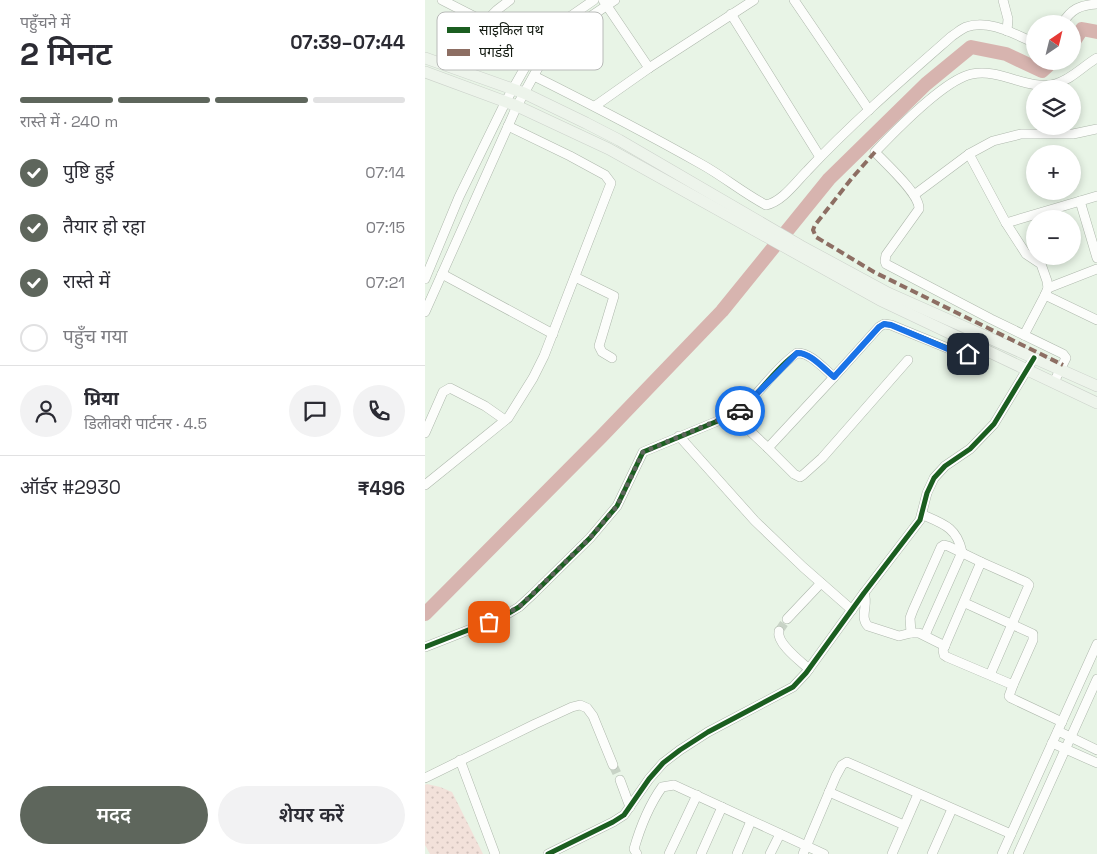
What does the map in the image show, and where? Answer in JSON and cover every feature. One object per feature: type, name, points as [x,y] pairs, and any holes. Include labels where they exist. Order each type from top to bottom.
[{"type":"main road","points":[[425,58],[437,62]]},
{"type":"main road","points":[[459,70],[524,93],[619,140],[879,300],[1097,403]]},
{"type":"main road","points":[[425,72],[517,106],[609,149],[754,224]]},
{"type":"main road","points":[[798,250],[1097,386]]},
{"type":"street","points":[[442,0],[465,12]]},
{"type":"street","points":[[495,12],[510,0]]},
{"type":"street","points":[[573,12],[583,3],[594,0]]},
{"type":"street","points":[[594,12],[605,3],[615,0]]},
{"type":"street","points":[[595,106],[649,68],[754,0]]},
{"type":"street","points":[[794,0],[869,110]]},
{"type":"street","points":[[1003,0],[1008,19],[1007,31]]},
{"type":"street","points":[[605,3],[649,68]]},
{"type":"street","points":[[1068,15],[1076,7],[1081,5],[1097,4]]},
{"type":"street","points":[[731,14],[820,157]]},
{"type":"street","points":[[534,76],[595,106],[720,174],[766,205],[777,200],[869,110],[965,27],[976,25],[994,26],[1026,39]]},
{"type":"street","points":[[1054,382],[1065,361],[1065,356],[886,264],[885,258],[889,250],[919,209],[919,202],[875,152],[898,128],[935,96],[959,79],[971,74],[984,72],[1047,86],[1057,84],[1070,77],[1097,58]]},
{"type":"street","points":[[425,279],[459,197],[506,101],[524,70]]},
{"type":"street","points":[[425,312],[517,106],[538,70]]},
{"type":"street","points":[[425,485],[505,420],[515,408],[533,378],[553,334],[611,183],[605,175],[508,126]]},
{"type":"street","points":[[914,195],[969,154],[983,146],[1007,137],[1021,134],[1073,134],[1097,129]]},
{"type":"street","points":[[969,154],[1006,223],[1026,254],[1041,264],[1047,281],[1046,292],[1024,335]]},
{"type":"street","points":[[1006,223],[1097,196]]},
{"type":"street","points":[[1080,201],[1097,258]]},
{"type":"street","points":[[1046,292],[1097,270]]},
{"type":"street","points":[[442,274],[553,334]]},
{"type":"street","points":[[575,277],[614,296],[599,346],[602,352],[612,358]]},
{"type":"street","points":[[1046,292],[1097,320]]},
{"type":"street","points":[[768,448],[879,327],[884,324],[891,325],[962,354],[968,354],[977,345]]},
{"type":"street","points":[[425,647],[475,629],[519,607],[590,538],[611,514],[621,498],[643,452],[733,415],[748,404],[797,353],[809,356],[834,377]]},
{"type":"street","points":[[548,854],[624,815],[649,779],[663,763],[708,732],[793,687],[809,669],[851,610],[920,520],[923,515],[925,500],[934,478],[945,466],[970,449],[984,436],[1007,404],[1034,358]]},
{"type":"street","points":[[733,415],[794,474],[803,476],[822,458],[908,360]]},
{"type":"street","points":[[425,433],[443,392],[450,388],[485,406],[505,420]]},
{"type":"street","points":[[679,436],[755,521],[851,610]]},
{"type":"street","points":[[923,515],[951,528],[960,543],[962,552],[925,635]]},
{"type":"street","points":[[911,633],[910,618],[941,547],[944,545],[1028,583],[1029,585],[990,676]]},
{"type":"street","points":[[981,562],[945,646],[944,655],[1013,685]]},
{"type":"street","points":[[787,619],[821,583]]},
{"type":"street","points":[[864,593],[867,602],[864,622],[868,626],[899,636],[911,633],[925,635],[945,646]]},
{"type":"street","points":[[965,603],[1032,633],[1034,636],[1009,696],[1062,722]]},
{"type":"street","points":[[779,631],[778,634],[781,642],[809,669]]},
{"type":"street","points":[[1002,854],[1097,644]]},
{"type":"street","points":[[1018,854],[1097,679]]},
{"type":"street","points":[[425,778],[535,724],[572,707],[580,706],[587,708],[593,716],[613,765]]},
{"type":"street","points":[[1057,731],[1097,750]]},
{"type":"street","points":[[1052,743],[1097,764]]},
{"type":"street","points":[[460,760],[495,854]]},
{"type":"street","points":[[805,850],[829,792],[842,765],[847,762],[1011,834]]},
{"type":"street","points":[[620,780],[630,807]]},
{"type":"street","points":[[637,854],[634,849],[637,839],[654,800],[662,787],[674,785],[780,834],[805,850],[824,854]]},
{"type":"street","points":[[829,792],[904,825]]},
{"type":"street","points":[[892,854],[918,794]]},
{"type":"street","points":[[669,854],[697,795]]},
{"type":"street","points":[[701,854],[722,807]]},
{"type":"street","points":[[932,854],[952,809]]},
{"type":"street","points":[[737,854],[751,821]]},
{"type":"street","points":[[770,854],[780,834]]},
{"type":"shaded area","points":[[425,785],[452,792],[483,854],[430,854],[425,845]]},
{"type":"waterway","points":[[1081,31],[1082,29],[1097,32]]},
{"type":"waterway","points":[[425,614],[601,437],[722,311],[829,179],[926,84],[971,47],[1006,54],[1026,63]]},
{"type":"tunnel","points":[[779,631],[787,619]]},
{"type":"tunnel","points":[[613,765],[620,780]]},
{"type":"marked path","points":[[875,152],[815,225],[813,230],[816,237],[874,272],[1063,365]]},
{"type":"cycle path","points":[[425,647],[504,616],[519,607],[590,538],[617,506],[643,452],[737,413],[797,353],[802,353],[812,358],[834,377],[879,327],[884,324],[891,325],[962,354],[968,354],[976,345]]},
{"type":"cycle path","points":[[548,854],[624,815],[649,779],[663,763],[680,750],[708,732],[793,687],[806,673],[920,520],[927,493],[934,478],[945,466],[970,449],[994,424],[1034,358]]},
{"type":"way so far","points":[[489,622],[519,607],[590,538],[617,506],[643,452],[725,419],[740,411]]},
{"type":"route","points":[[740,411],[792,356],[797,353],[809,356],[834,377],[879,327],[884,324],[891,325],[955,352],[968,354]]}]
